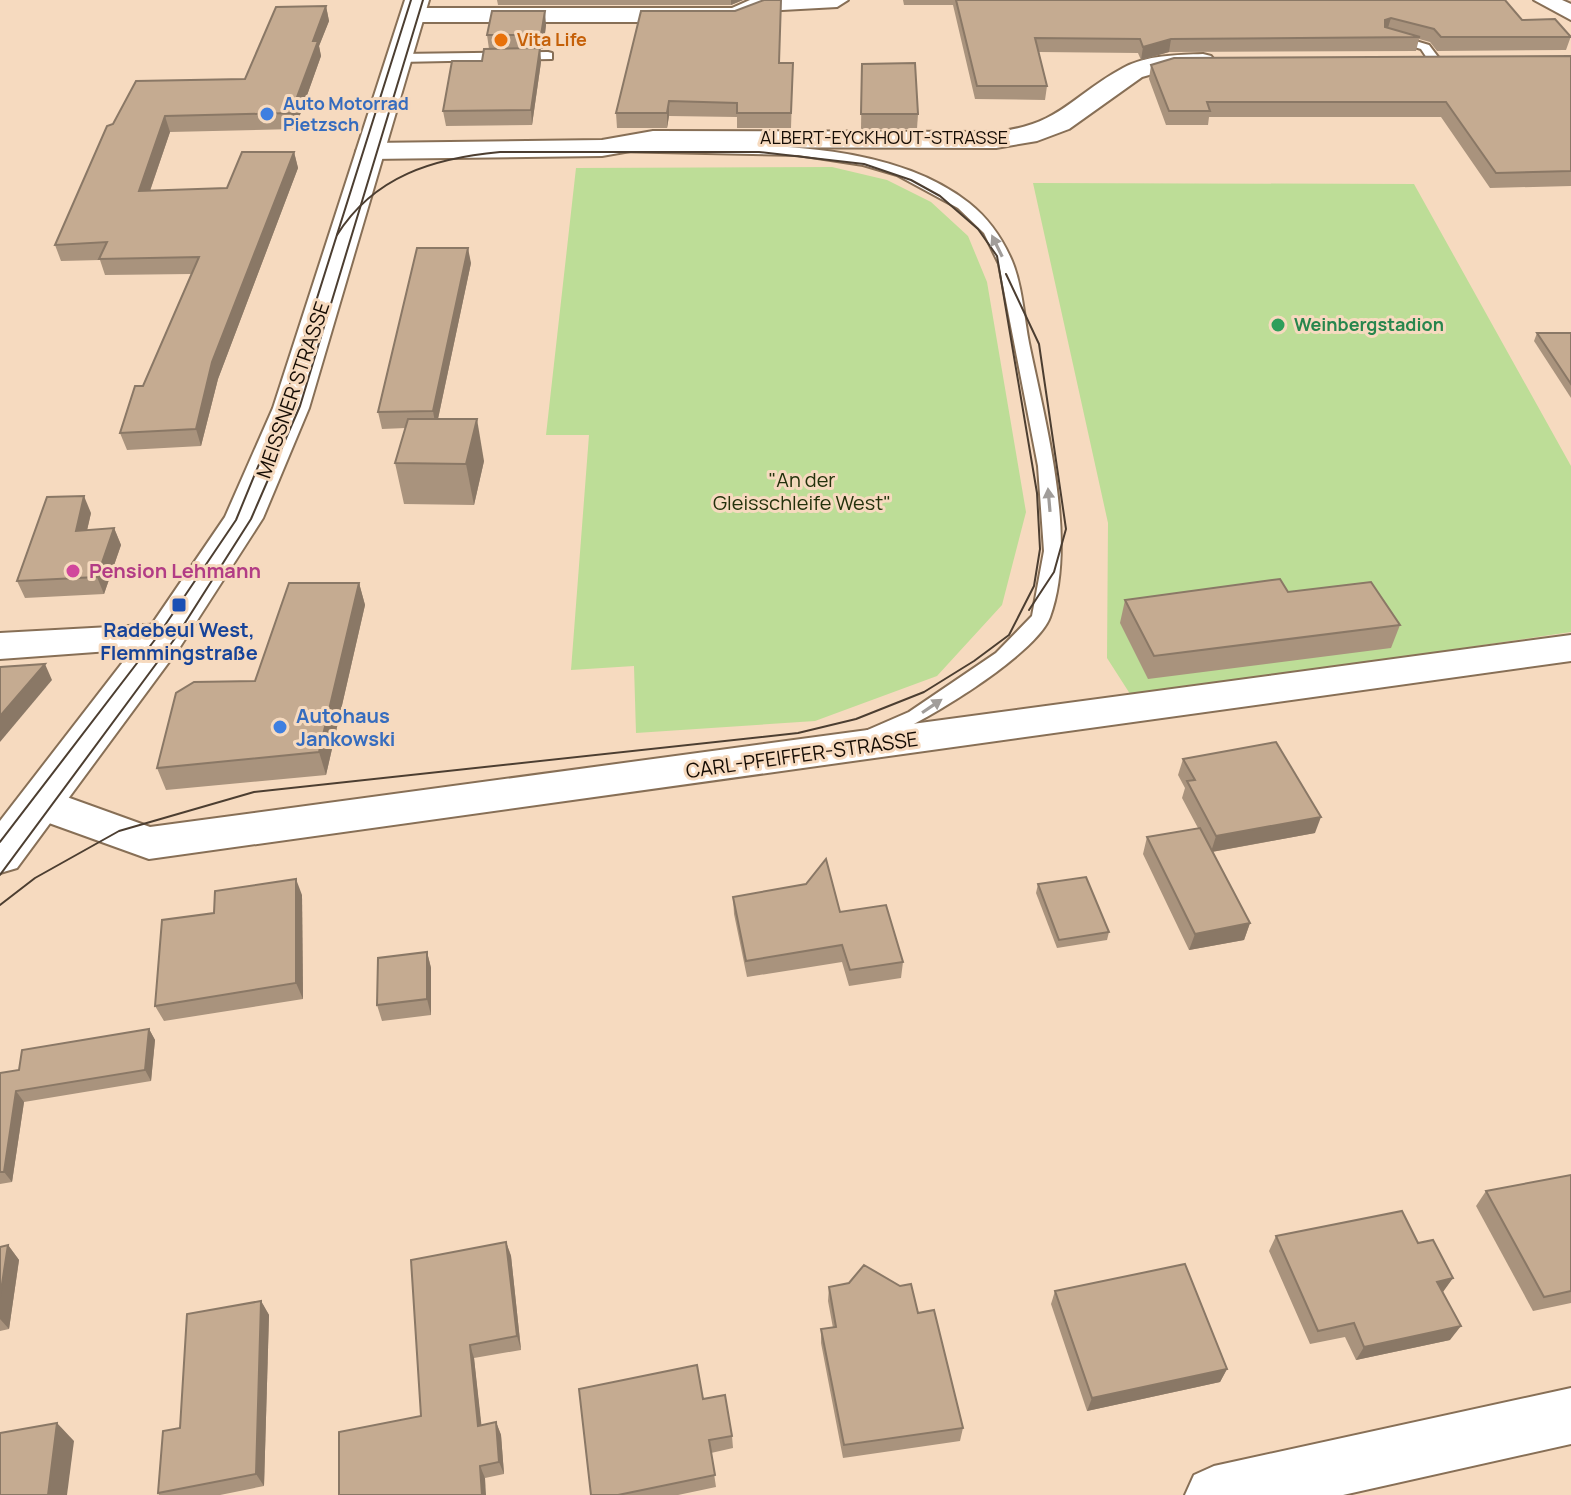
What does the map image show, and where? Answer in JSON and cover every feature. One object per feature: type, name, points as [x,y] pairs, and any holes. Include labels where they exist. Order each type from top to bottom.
[{"type":"main road","name":"MEISSNER STRASSE","points":[[0,855],[165,637],[244,518],[271,460],[414,8]]},
{"type":"street","points":[[414,8],[735,15],[760,4],[837,0]]},
{"type":"street","points":[[1545,0],[1571,13]]},
{"type":"street","points":[[1388,49],[1435,61],[1464,61]]},
{"type":"street","name":"ALBERT-EYCKHOUT-STRASSE","points":[[369,151],[602,148],[653,139],[958,140],[1028,136],[1060,124],[1133,72],[1169,62],[1225,61]]},
{"type":"street","points":[[0,646],[165,637]]},
{"type":"street","name":"CARL-PFEIFFER-STRASSE","points":[[39,803],[149,843],[1571,648]]},
{"type":"street","points":[[1214,1495],[1571,1416]]},
{"type":"lane","points":[[399,58],[548,56]]},
{"type":"lane","points":[[602,148],[798,151],[890,168],[963,205],[990,231],[1006,264],[1046,466],[1053,551],[1041,618],[1003,658],[916,717],[837,751]]},
{"type":"green space","name":"\"An der Gleisschleife West\"","points":[[832,167],[887,180],[931,202],[968,236],[987,282],[1026,512],[1002,605],[937,676],[815,721],[636,733],[634,666],[571,670],[589,435],[546,435],[576,168]]},
{"type":"green space","name":"Weinbergstadion","points":[[1033,183],[1414,184],[1571,466],[1571,632],[1132,697],[1107,658],[1108,523]]},
{"type":"building","points":[[764,0],[781,0],[779,63],[793,63],[791,113],[737,113],[737,103],[669,101],[667,113],[616,113],[641,11],[735,11]]},
{"type":"building","points":[[956,0],[1505,0],[1522,20],[1555,19],[1571,37],[1441,37],[1434,29],[1391,18],[1385,20],[1385,27],[1420,37],[1171,39],[1143,47],[1140,39],[1035,38],[1047,86],[977,86]]},
{"type":"building","points":[[326,6],[313,41],[318,41],[291,113],[165,116],[139,191],[227,188],[242,152],[294,152],[212,362],[196,429],[120,433],[135,386],[143,386],[199,257],[99,259],[107,242],[55,245],[107,126],[113,124],[136,81],[245,79],[276,7]]},
{"type":"building","points":[[492,11],[545,11],[541,35],[487,35]]},
{"type":"building","points":[[540,48],[531,110],[443,111],[452,61],[482,61],[484,49]]},
{"type":"building","points":[[1571,56],[1571,171],[1496,173],[1446,102],[1207,102],[1210,111],[1169,111],[1151,65],[1174,58]]},
{"type":"building","points":[[915,63],[918,114],[861,114],[862,64]]},
{"type":"building","points":[[417,248],[468,248],[433,411],[378,412]]},
{"type":"building","points":[[1537,333],[1571,333],[1571,384]]},
{"type":"building","points":[[408,419],[477,419],[466,464],[395,463]]},
{"type":"building","points":[[84,496],[76,531],[114,528],[97,577],[17,581],[47,497]]},
{"type":"building","points":[[1280,579],[1288,592],[1371,582],[1400,625],[1154,656],[1125,600]]},
{"type":"building","points":[[289,583],[359,583],[319,752],[157,768],[176,693],[194,682],[255,681]]},
{"type":"building","points":[[45,664],[0,716],[0,667]]},
{"type":"building","points":[[1276,742],[1321,817],[1216,836],[1187,781],[1195,780],[1183,759]]},
{"type":"building","points":[[1200,828],[1250,923],[1195,934],[1147,837]]},
{"type":"building","points":[[826,859],[840,912],[886,905],[903,962],[850,970],[842,945],[746,961],[733,897],[806,884]]},
{"type":"building","points":[[1086,877],[1109,932],[1059,940],[1038,884]]},
{"type":"building","points":[[296,879],[296,983],[155,1006],[162,920],[214,913],[215,891]]},
{"type":"building","points":[[427,952],[427,999],[377,1005],[378,958]]},
{"type":"building","points":[[149,1029],[145,1070],[16,1091],[4,1172],[0,1172],[0,1073],[19,1070],[22,1050]]},
{"type":"building","points":[[1571,1175],[1571,1291],[1544,1297],[1486,1191]]},
{"type":"building","points":[[1402,1211],[1418,1243],[1433,1240],[1453,1278],[1437,1282],[1461,1326],[1364,1347],[1354,1323],[1318,1331],[1276,1236]]},
{"type":"building","points":[[506,1242],[517,1336],[470,1345],[478,1426],[496,1422],[499,1462],[480,1466],[482,1495],[339,1495],[339,1432],[421,1416],[411,1260]]},
{"type":"building","points":[[8,1245],[0,1297],[0,1247]]},
{"type":"building","points":[[1185,1264],[1227,1369],[1092,1398],[1055,1291]]},
{"type":"building","points":[[864,1265],[900,1286],[911,1284],[918,1313],[934,1310],[963,1428],[844,1445],[821,1329],[836,1327],[829,1287],[849,1283]]},
{"type":"building","points":[[261,1301],[256,1474],[158,1493],[163,1431],[180,1428],[187,1314]]},
{"type":"building","points":[[697,1365],[703,1399],[725,1395],[732,1436],[709,1440],[715,1475],[618,1495],[591,1495],[579,1389]]},
{"type":"building","points":[[57,1423],[48,1495],[0,1495],[0,1433]]},
{"type":"tram line","points":[[0,842],[157,637],[236,520],[283,406],[411,0]]},
{"type":"tram line","points":[[360,207],[423,0]]},
{"type":"tram line","points":[[0,905],[35,878],[119,831],[254,792],[798,733],[856,719],[924,692],[1009,635],[1034,586],[1040,549],[1037,493],[997,256],[978,229],[940,196],[911,180],[864,164],[759,152],[500,152],[429,165],[387,184],[360,207]]},
{"type":"tram line","points":[[0,875],[176,637],[251,519],[300,406],[360,207]]},
{"type":"tram line","points":[[337,235],[360,207]]},
{"type":"tram line","points":[[1006,274],[1039,344],[1066,529],[1054,572],[1029,610]]},
{"type":"place","name":"Vita Life","points":[[501,40]]},
{"type":"place","name":"Auto Motorrad Pietzsch","points":[[267,114]]},
{"type":"place","name":"Weinbergstadion","points":[[1278,325]]},
{"type":"place","name":"Pension Lehmann","points":[[73,571]]},
{"type":"place","name":"Radebeul West, Flemmingstraße","points":[[179,605]]},
{"type":"place","name":"Autohaus Jankowski","points":[[280,727]]}]
